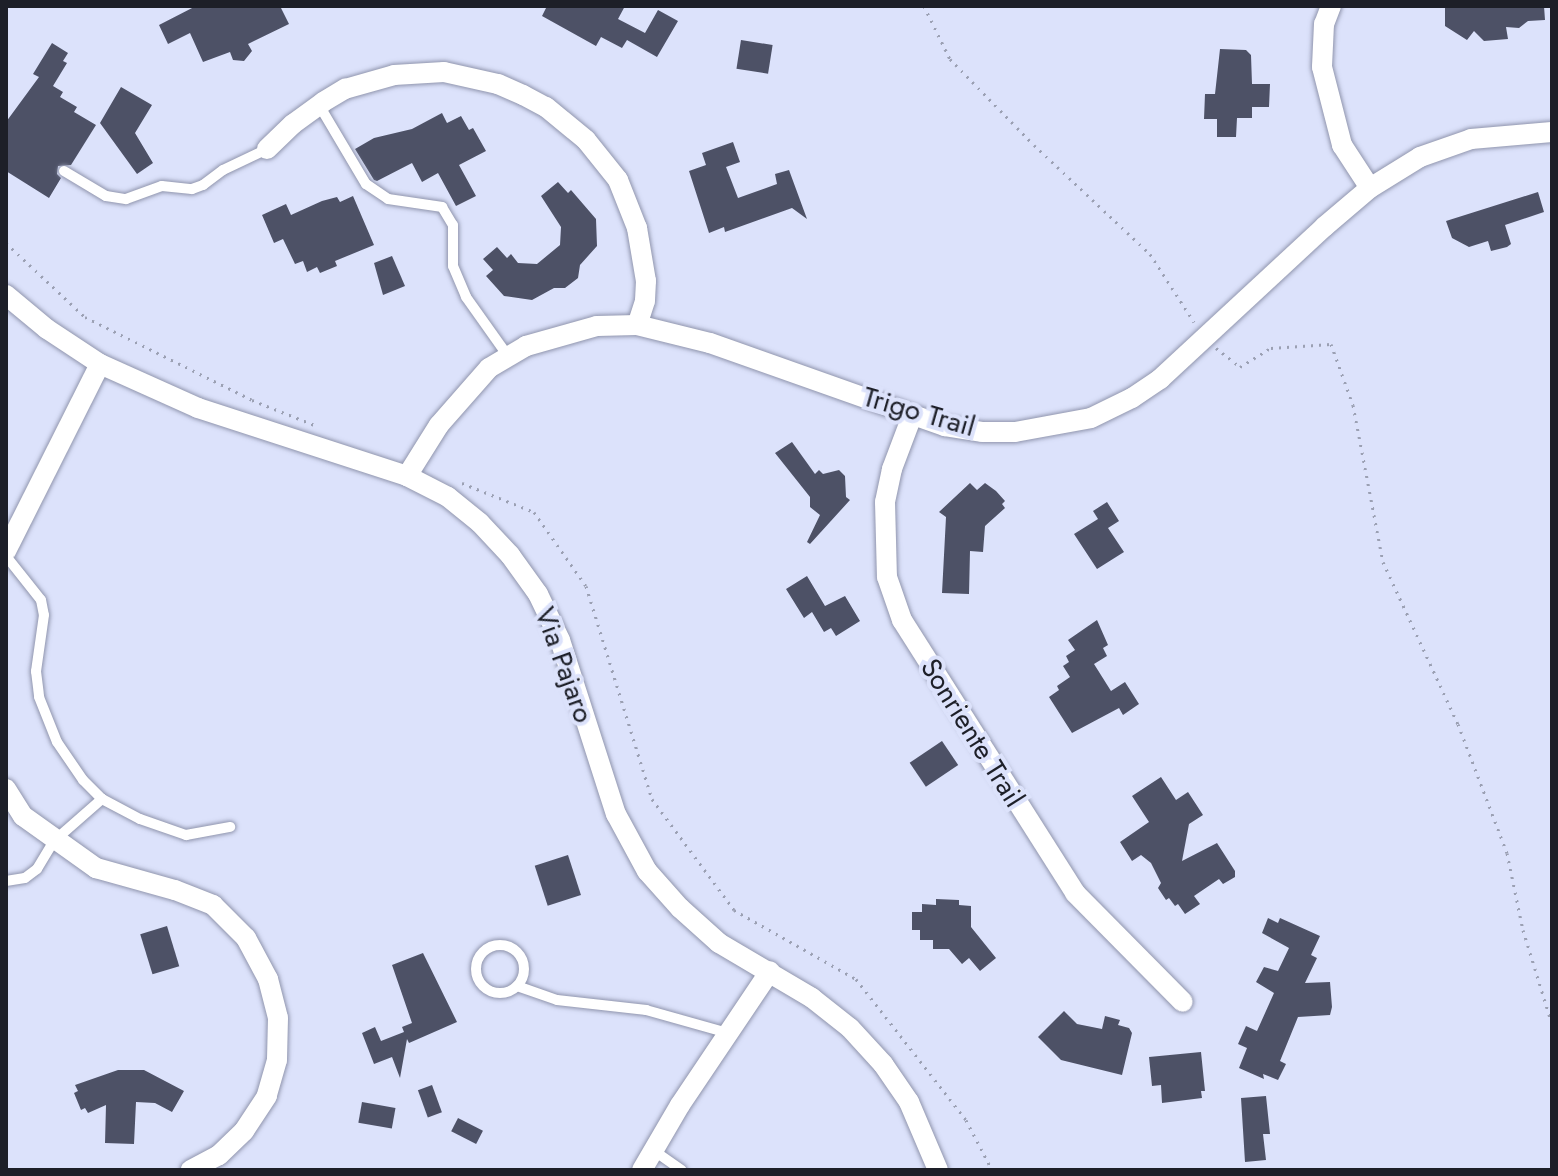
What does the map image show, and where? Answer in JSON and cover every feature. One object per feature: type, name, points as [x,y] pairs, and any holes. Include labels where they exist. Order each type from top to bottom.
[{"type":"street","points":[[1331,6],[1324,24],[1322,67],[1342,145],[1370,188]]},
{"type":"street","points":[[267,149],[319,105],[369,80],[405,73],[444,72],[498,84],[546,107],[604,158],[629,205],[637,228],[646,281],[645,301],[637,325]]},
{"type":"street","name":"Trigo Trail","points":[[407,476],[466,392],[508,356],[526,346],[597,326],[637,325],[710,343],[945,426],[993,432],[1051,427],[1091,418],[1132,398],[1205,339],[1370,188],[1420,157],[1445,147],[1518,133],[1552,132]]},
{"type":"street","name":"Via Pajaro","points":[[6,295],[47,329],[100,364],[198,408],[407,476],[448,497],[480,523],[510,555],[538,594],[560,640],[616,814],[647,871],[680,908],[719,943],[770,971],[850,1028],[883,1064],[909,1102],[938,1170]]},
{"type":"street","points":[[6,554],[100,364]]},
{"type":"street","name":"Sonriente Trail","points":[[912,416],[892,469],[885,502],[887,577],[902,620],[1075,893],[1183,1002]]},
{"type":"street","points":[[6,789],[23,816],[96,868],[175,890],[213,905],[246,938],[268,979],[278,1018],[277,1060],[267,1096],[244,1131],[219,1155],[191,1170]]},
{"type":"street","points":[[642,1170],[770,971]]},
{"type":"lane","points":[[319,105],[366,184],[388,199],[442,207],[453,225],[453,266],[466,297],[508,356]]},
{"type":"lane","points":[[64,171],[106,196],[126,199],[162,186],[192,189],[267,149]]},
{"type":"lane","points":[[6,554],[41,600],[44,615],[36,671],[39,697],[57,742],[102,799],[140,819],[186,835],[230,827]]},
{"type":"lane","points":[[6,881],[25,878],[37,869],[54,841],[102,799]]},
{"type":"lane","points":[[517,986],[524,969],[517,952],[500,945],[482,952],[476,969],[483,986],[500,993],[517,986],[557,1000],[646,1010],[728,1033]]},
{"type":"lane","points":[[653,1150],[682,1170]]},
{"type":"path","points":[[924,6],[950,59],[1034,145],[1150,254],[1205,339],[1240,367],[1271,348],[1331,344],[1353,405],[1383,562],[1458,724],[1507,853],[1523,930],[1552,1024]]},
{"type":"path","points":[[6,243],[85,317],[252,400],[320,427]]},
{"type":"path","points":[[461,483],[534,512],[586,586],[652,799],[734,910],[856,979],[966,1120],[992,1170]]},
{"type":"building","points":[[196,6],[280,6],[289,24],[248,44],[252,51],[244,61],[233,60],[230,52],[203,62],[190,33],[168,44],[159,25]]},
{"type":"building","points":[[547,6],[625,6],[618,19],[645,33],[658,10],[678,21],[657,57],[627,40],[622,48],[601,37],[596,46],[542,16]]},
{"type":"building","points":[[1445,6],[1544,6],[1545,20],[1528,21],[1519,28],[1506,27],[1508,39],[1484,41],[1474,31],[1467,40],[1445,26]]},
{"type":"building","points":[[741,40],[773,45],[768,74],[736,69]]},
{"type":"building","points":[[52,43],[68,53],[63,61],[67,63],[53,86],[63,92],[60,97],[77,107],[74,112],[96,125],[71,165],[58,166],[57,174],[61,178],[49,198],[6,171],[6,122],[39,77],[33,74]]},
{"type":"building","points":[[1220,49],[1246,50],[1251,55],[1252,84],[1270,84],[1269,107],[1252,107],[1252,118],[1237,118],[1236,137],[1217,137],[1217,119],[1204,119],[1205,94],[1215,94]]},
{"type":"building","points":[[121,87],[152,105],[135,133],[153,163],[137,174],[100,123]]},
{"type":"building","points":[[442,113],[447,123],[461,116],[469,130],[473,128],[486,151],[459,165],[476,196],[456,206],[438,173],[422,182],[412,163],[374,180],[355,149],[374,138],[412,129]]},
{"type":"building","points":[[733,142],[740,162],[726,167],[738,198],[777,184],[775,174],[789,170],[807,219],[792,208],[725,232],[724,227],[709,233],[689,171],[706,165],[702,153]]},
{"type":"building","points":[[558,182],[568,193],[571,190],[596,219],[597,246],[580,265],[578,278],[565,288],[554,288],[532,300],[504,296],[486,276],[493,270],[483,259],[497,247],[507,258],[511,254],[518,263],[537,264],[560,245],[561,227],[541,196]]},
{"type":"building","points":[[1538,192],[1544,212],[1505,225],[1511,244],[1507,247],[1491,251],[1488,241],[1469,247],[1452,238],[1446,221]]},
{"type":"building","points":[[353,196],[374,245],[335,261],[337,266],[320,273],[317,267],[307,272],[303,261],[295,264],[283,239],[274,243],[262,215],[286,204],[291,215],[322,201],[337,197],[340,202]]},
{"type":"building","points":[[392,256],[405,286],[383,295],[374,263]]},
{"type":"building","points":[[792,442],[815,474],[819,470],[823,474],[839,470],[845,476],[846,497],[850,500],[810,544],[807,542],[820,515],[810,507],[810,497],[775,453]]},
{"type":"building","points":[[970,483],[977,490],[985,483],[1005,501],[1002,504],[1005,508],[985,526],[983,552],[970,551],[969,594],[942,593],[946,517],[939,512]]},
{"type":"building","points":[[1107,502],[1119,521],[1108,528],[1124,552],[1097,569],[1074,534],[1098,519],[1093,511]]},
{"type":"building","points":[[807,576],[825,606],[845,596],[860,621],[836,636],[831,628],[824,632],[812,612],[804,618],[786,589]]},
{"type":"building","points":[[1097,620],[1108,645],[1103,648],[1107,656],[1094,664],[1111,691],[1125,682],[1139,704],[1123,715],[1119,708],[1072,733],[1049,697],[1059,690],[1057,686],[1070,677],[1063,666],[1069,662],[1066,656],[1075,650],[1068,640]]},
{"type":"building","points":[[942,741],[958,765],[926,787],[910,763]]},
{"type":"building","points":[[1161,777],[1176,800],[1188,792],[1203,815],[1189,824],[1182,861],[1217,843],[1235,871],[1235,877],[1223,884],[1219,879],[1194,896],[1200,904],[1185,914],[1178,904],[1175,906],[1169,898],[1166,900],[1158,888],[1161,883],[1151,863],[1141,855],[1132,861],[1120,842],[1149,822],[1132,796]]},
{"type":"building","points":[[568,855],[581,895],[548,906],[535,866]]},
{"type":"building","points":[[936,899],[959,900],[959,905],[971,906],[971,927],[996,958],[980,971],[969,958],[962,964],[949,949],[933,949],[933,940],[920,940],[920,930],[912,930],[912,912],[922,912],[922,904],[936,905]]},
{"type":"building","points":[[1268,918],[1278,923],[1280,918],[1320,936],[1311,955],[1317,958],[1305,983],[1330,982],[1332,1007],[1330,1015],[1298,1017],[1280,1061],[1286,1064],[1278,1080],[1263,1074],[1264,1079],[1239,1068],[1247,1048],[1238,1044],[1246,1026],[1257,1031],[1274,993],[1256,982],[1264,967],[1278,971],[1289,948],[1262,933]]},
{"type":"building","points":[[167,926],[179,966],[153,974],[140,934]]},
{"type":"building","points":[[423,953],[457,1022],[409,1043],[407,1039],[400,1078],[392,1057],[374,1064],[362,1033],[375,1027],[381,1041],[404,1032],[402,1027],[412,1023],[392,965]]},
{"type":"building","points":[[1064,1011],[1077,1024],[1102,1029],[1105,1016],[1120,1020],[1118,1025],[1129,1028],[1132,1033],[1122,1075],[1061,1060],[1038,1037]]},
{"type":"building","points":[[1201,1052],[1205,1091],[1201,1091],[1202,1098],[1162,1103],[1161,1085],[1152,1086],[1149,1057]]},
{"type":"building","points":[[118,1070],[144,1070],[184,1091],[172,1112],[155,1103],[136,1102],[134,1144],[105,1143],[106,1105],[88,1113],[85,1108],[81,1110],[74,1093],[78,1091],[75,1085]]},
{"type":"building","points":[[432,1085],[442,1112],[428,1117],[418,1090]]},
{"type":"building","points":[[1266,1096],[1270,1134],[1263,1134],[1266,1160],[1245,1162],[1241,1098]]},
{"type":"building","points":[[362,1102],[395,1108],[392,1129],[358,1123]]},
{"type":"building","points":[[458,1118],[483,1131],[476,1144],[451,1131]]}]
